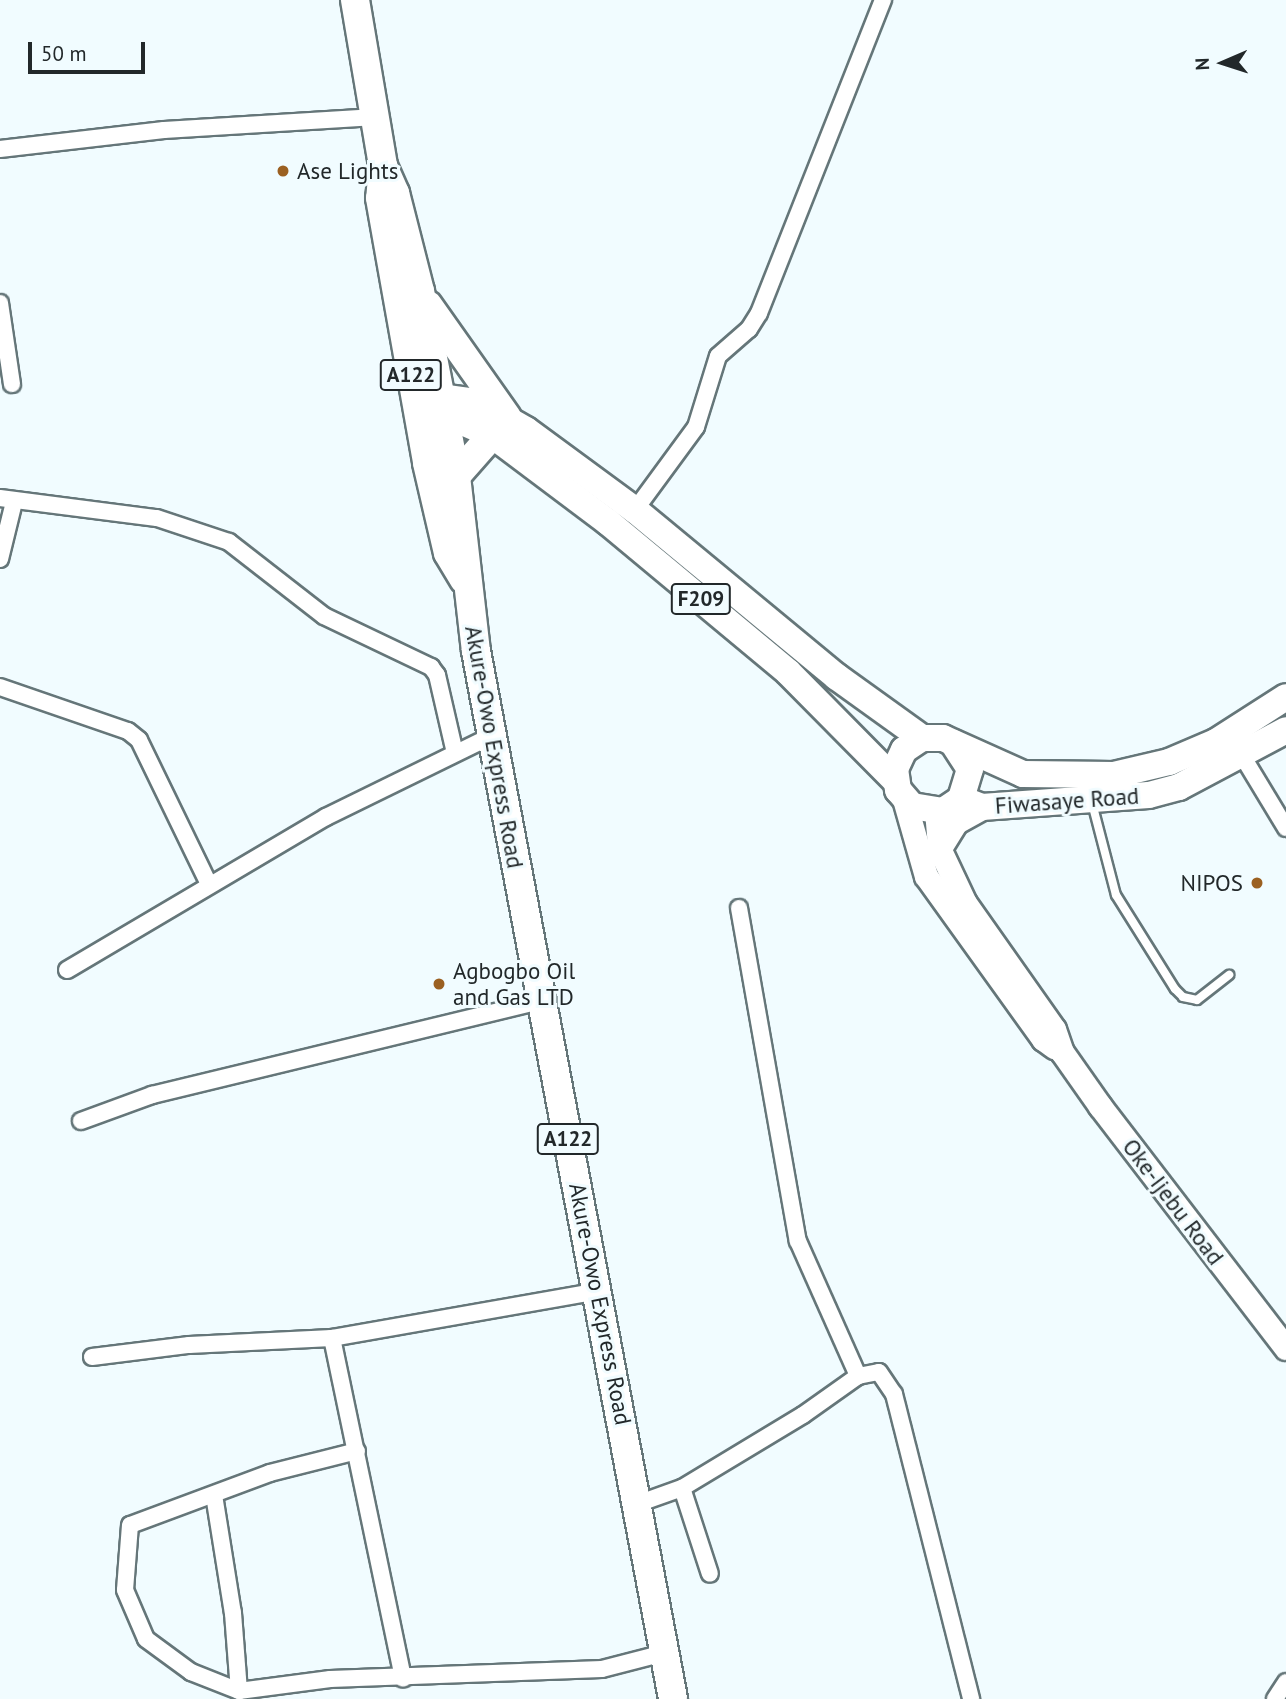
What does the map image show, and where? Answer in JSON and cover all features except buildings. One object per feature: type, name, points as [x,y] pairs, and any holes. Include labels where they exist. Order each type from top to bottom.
[{"type":"highway","name":"Akure-Owo Express Road","points":[[355,0],[383,166],[380,198],[428,404],[456,476],[467,547],[464,580],[491,736],[599,1291],[673,1699]]},
{"type":"highway","name":"Akure-Owo Express Road","points":[[383,166],[395,193],[419,291],[428,404],[448,553],[464,580]]},
{"type":"highway","points":[[419,291],[500,426],[456,476]]},
{"type":"main road","points":[[428,404],[500,426]]},
{"type":"main road","name":"F209","points":[[500,426],[635,510],[827,670],[922,738]]},
{"type":"main road","name":"F209","points":[[500,426],[813,695],[899,789]]},
{"type":"main road","name":"Fiwasaye Road","points":[[953,743],[1023,774],[1114,775],[1169,762],[1216,742],[1286,697]]},
{"type":"main road","name":"Fiwasaye Road","points":[[971,803],[1092,803],[1178,788],[1242,757],[1286,730]]},
{"type":"main road","points":[[939,848],[971,803],[970,769],[953,743],[922,738],[898,758],[899,789],[914,846],[949,912],[1043,1039],[1062,1052]]},
{"type":"main road","points":[[899,789],[922,811],[936,811],[971,803]]},
{"type":"main road","points":[[936,811],[939,848],[965,904],[1054,1029],[1062,1052]]},
{"type":"main road","name":"Oke-Ijebu Road","points":[[1062,1052],[1286,1348]]},
{"type":"street","points":[[635,510],[695,427],[718,356],[749,329],[759,313],[883,0]]},
{"type":"street","points":[[0,149],[163,130],[376,117]]},
{"type":"street","points":[[0,303],[12,384]]},
{"type":"street","points":[[0,559],[7,500],[134,514],[229,542],[324,615],[431,667],[437,675],[455,753]]},
{"type":"street","points":[[0,687],[128,731],[139,740],[209,884]]},
{"type":"street","points":[[67,970],[326,817],[491,736]]},
{"type":"street","points":[[1242,757],[1286,828]]},
{"type":"street","points":[[740,908],[798,1241],[858,1376]]},
{"type":"street","points":[[81,1121],[152,1096],[541,1001]]},
{"type":"street","points":[[92,1357],[189,1345],[332,1338],[599,1291]]},
{"type":"street","points":[[332,1338],[403,1679]]},
{"type":"street","points":[[637,1504],[682,1488],[803,1415],[858,1376],[879,1372],[894,1394],[971,1699]]},
{"type":"street","points":[[357,1451],[270,1472],[130,1525],[125,1590],[146,1639],[191,1672],[239,1691],[330,1679],[403,1679],[602,1669],[664,1653]]},
{"type":"street","points":[[682,1488],[710,1574]]},
{"type":"street","points":[[214,1495],[233,1613],[239,1691]]},
{"type":"lane","points":[[1092,803],[1116,895],[1175,989],[1183,997],[1198,1000],[1229,975]]},
{"type":"place","name":"Ase Lights","points":[[283,171]]},
{"type":"place","name":"NIPOS","points":[[1257,883]]},
{"type":"place","name":"Agbogbo Oil and Gas LTD","points":[[439,984]]}]
